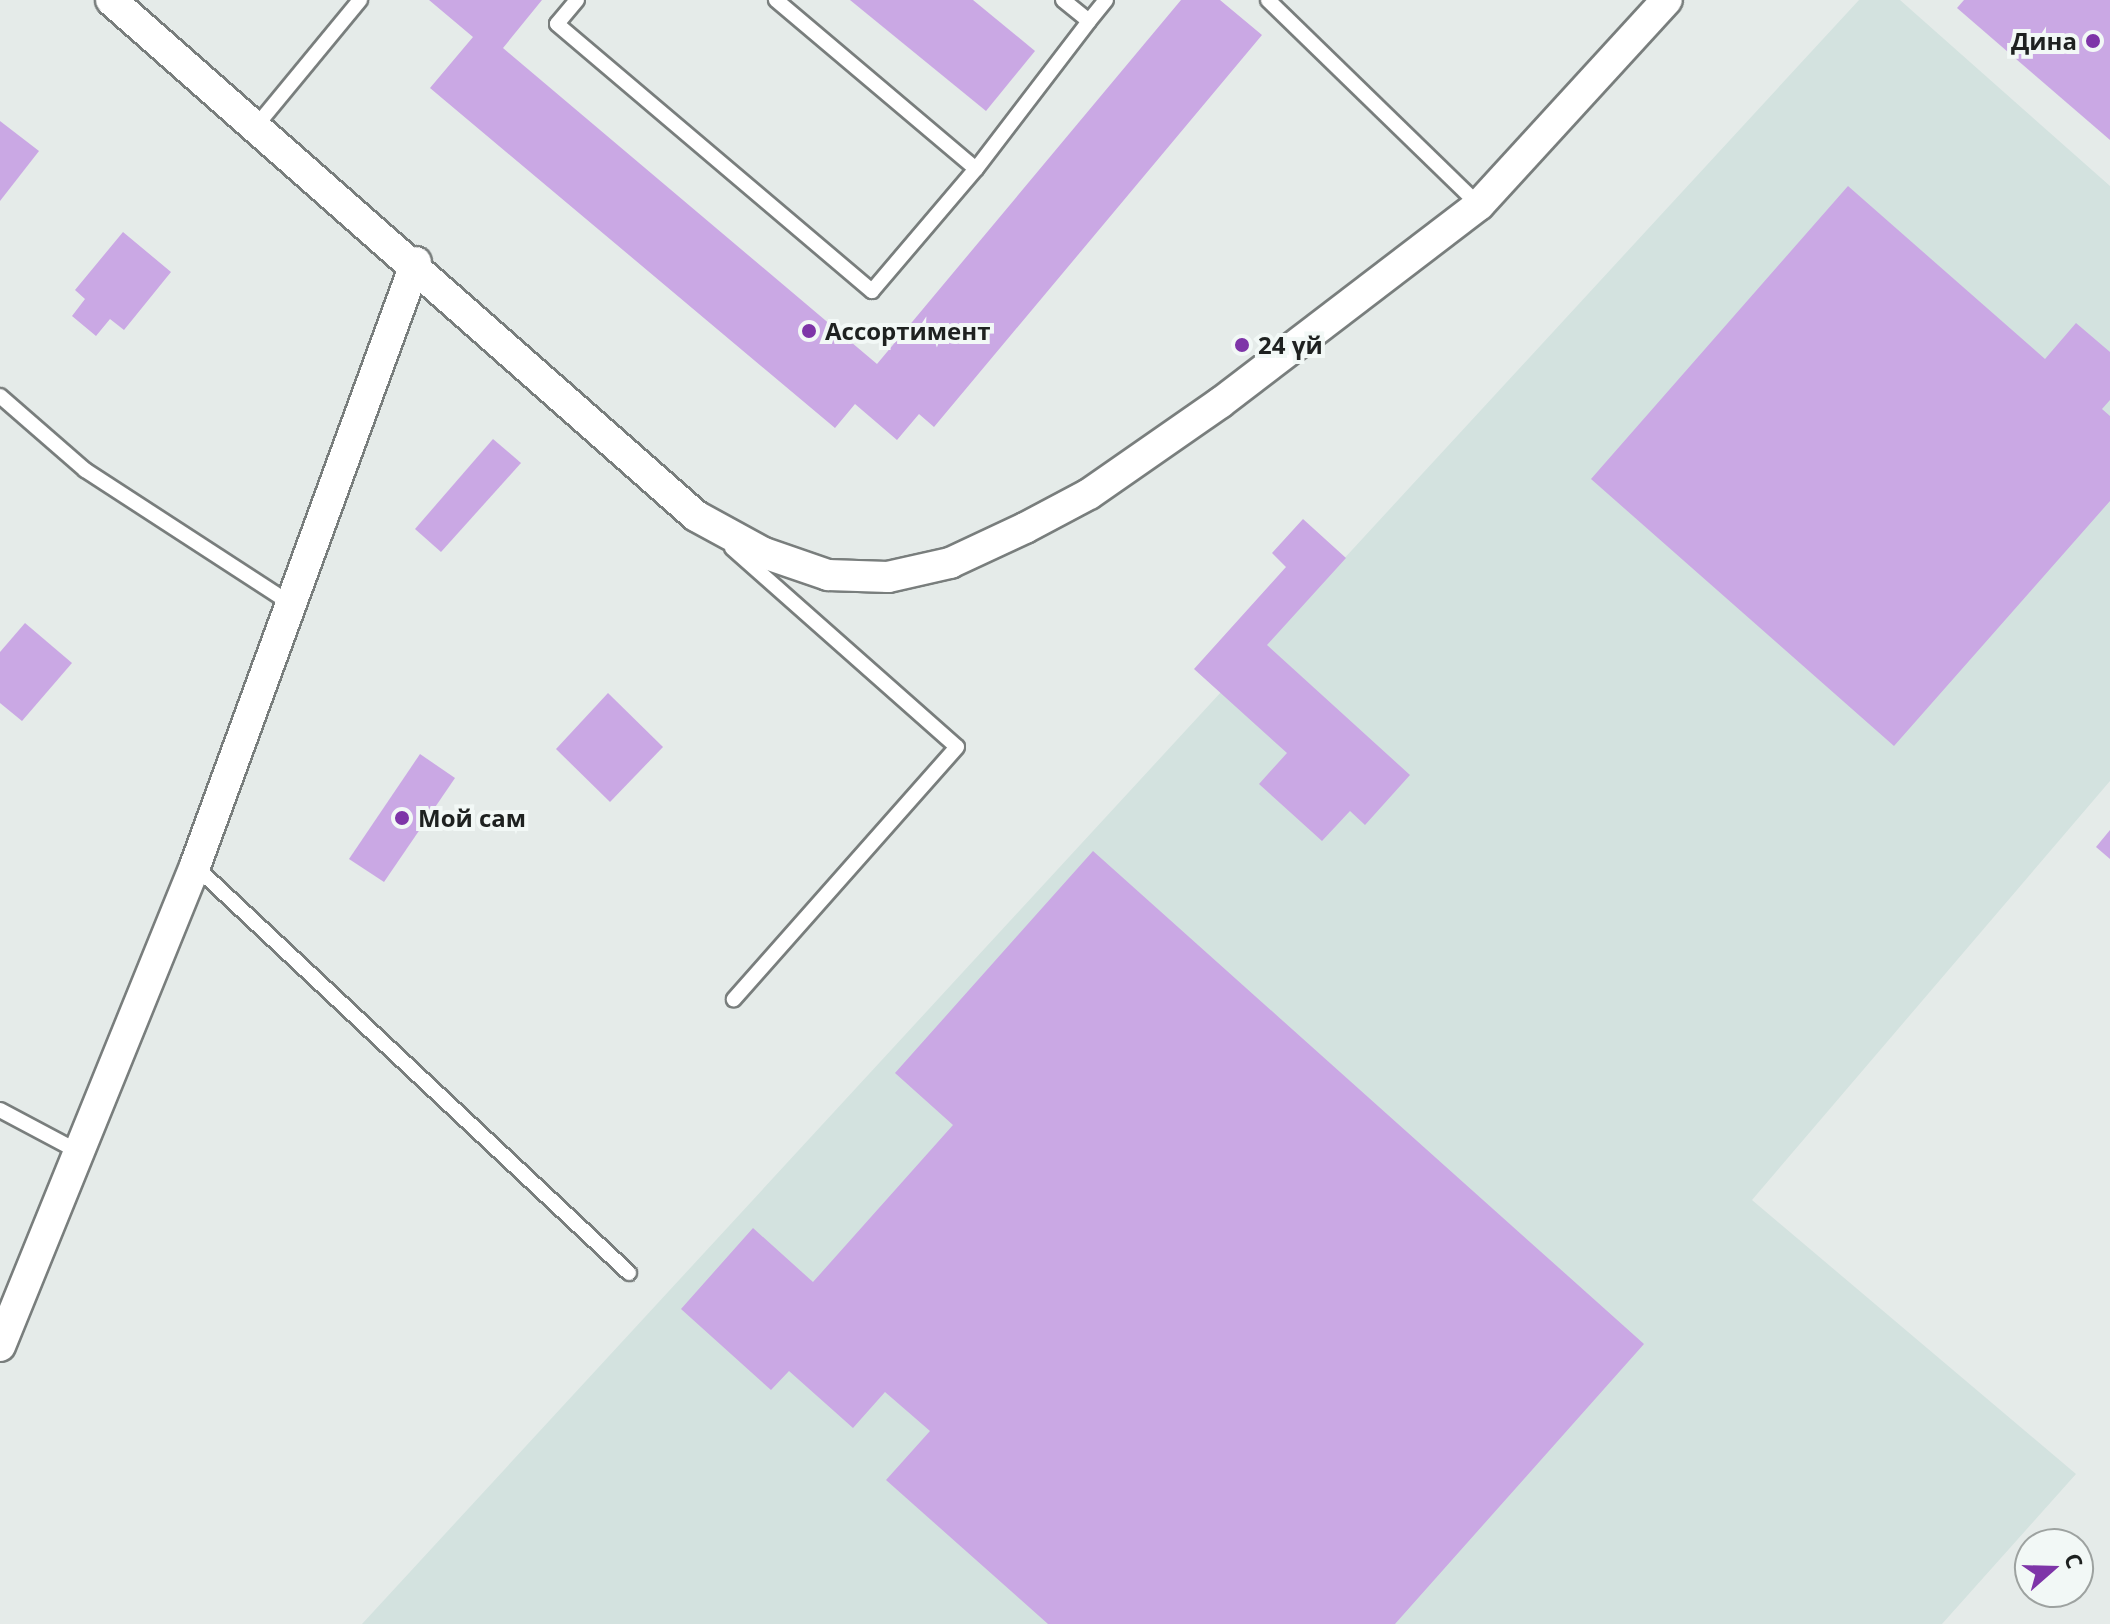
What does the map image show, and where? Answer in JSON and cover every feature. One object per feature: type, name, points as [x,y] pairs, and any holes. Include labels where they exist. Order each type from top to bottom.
[{"type":"street","points":[[111,0],[416,262],[696,516],[764,553],[828,575],[888,577],[950,563],[1089,494],[1479,205],[1667,0]]},
{"type":"street","points":[[0,1346],[195,866],[416,262]]},
{"type":"lane","points":[[257,125],[360,0]]},
{"type":"lane","points":[[577,0],[557,24],[872,291],[976,169],[1106,0]]},
{"type":"lane","points":[[776,0],[976,169]]},
{"type":"lane","points":[[1063,0],[1089,21]]},
{"type":"lane","points":[[1275,3],[1479,205]]},
{"type":"lane","points":[[0,396],[85,470],[291,604]]},
{"type":"lane","points":[[696,516],[957,747],[734,999]]},
{"type":"lane","points":[[195,866],[629,1273]]},
{"type":"lane","points":[[0,1110],[79,1152]]},
{"type":"shaded area","points":[[1859,0],[1900,0],[2110,186],[2110,781],[1752,1200],[2076,1474],[2028,1528],[2014,1528],[2014,1543],[1942,1624],[362,1624]]},
{"type":"building","points":[[429,0],[542,0],[503,48],[877,364],[1181,0],[1220,0],[1262,35],[934,427],[919,414],[897,440],[855,404],[835,428],[430,88],[473,37]]},
{"type":"building","points":[[850,0],[973,0],[1035,51],[986,111]]},
{"type":"building","points":[[1964,0],[2110,0],[2110,140],[1957,8]]},
{"type":"building","points":[[0,121],[39,151],[0,201]]},
{"type":"building","points":[[1848,186],[2045,359],[2076,323],[2110,352],[2110,400],[2102,409],[2110,416],[2110,501],[1894,746],[1591,479]]},
{"type":"building","points":[[123,232],[171,272],[124,330],[110,319],[96,336],[72,316],[85,299],[75,290]]},
{"type":"building","points":[[493,439],[521,463],[441,552],[415,529]]},
{"type":"building","points":[[1303,519],[1346,558],[1267,645],[1410,775],[1365,825],[1350,811],[1322,841],[1259,784],[1287,753],[1194,669],[1286,567],[1272,553]]},
{"type":"building","points":[[25,623],[72,663],[22,721],[0,703],[0,652]]},
{"type":"building","points":[[608,693],[663,747],[610,802],[556,749]]},
{"type":"building","name":"Мой сам","points":[[420,754],[455,778],[384,882],[349,859]]},
{"type":"building","points":[[2110,830],[2110,859],[2096,847]]},
{"type":"building","points":[[1093,851],[1644,1344],[1395,1624],[1048,1624],[886,1480],[930,1431],[885,1392],[853,1428],[789,1371],[771,1390],[681,1309],[753,1228],[813,1282],[953,1125],[895,1073]]},
{"type":"place","name":"Дина","points":[[2093,41]]},
{"type":"place","name":"Ассортимент","points":[[809,331]]},
{"type":"place","name":"24 үй","points":[[1242,345]]},
{"type":"place","name":"Мой сам","points":[[402,818]]}]
